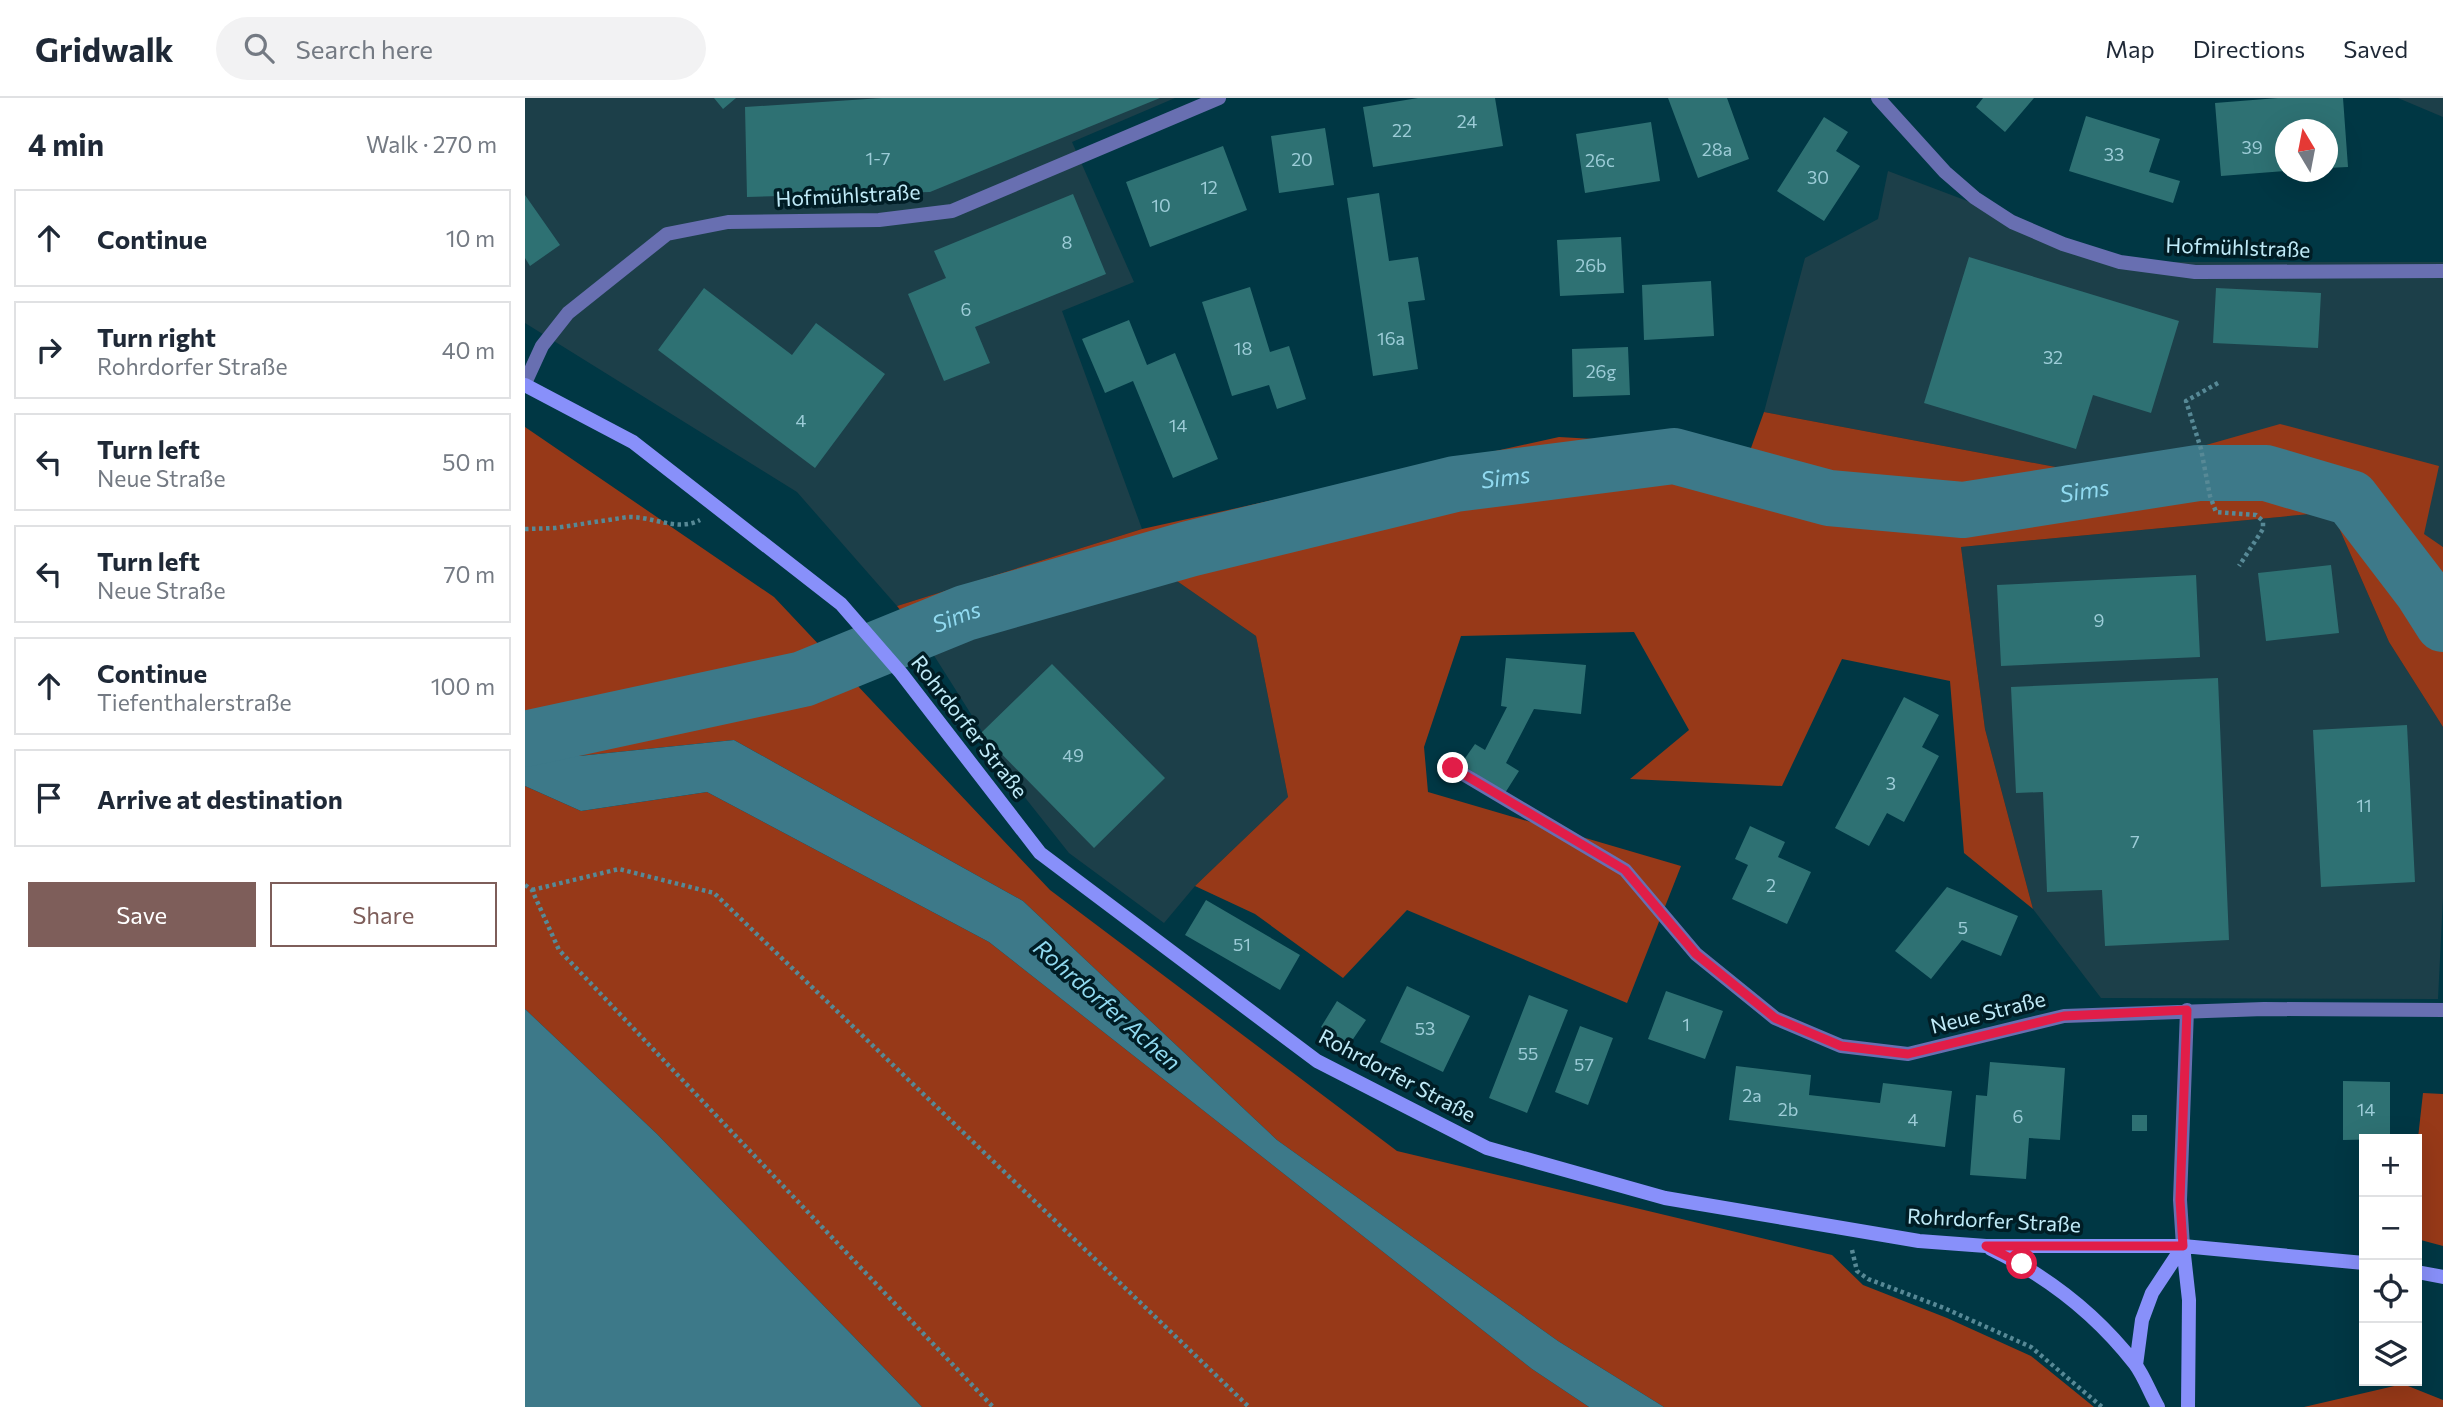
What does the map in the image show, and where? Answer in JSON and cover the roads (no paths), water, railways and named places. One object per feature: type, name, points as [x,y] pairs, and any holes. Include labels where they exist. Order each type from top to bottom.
[{"type":"main road","name":"Rohrdorfer Straße","points":[[525,384],[633,442],[841,604],[901,673],[1040,853],[1317,1061],[1487,1148],[1665,1198],[1919,1241],[1986,1246],[2183,1246],[2359,1263]]},
{"type":"main road","points":[[1986,1246],[2022,1264],[2056,1287],[2092,1317],[2136,1365],[2158,1407]]},
{"type":"main road","points":[[2136,1365],[2142,1320],[2152,1293],[2183,1246]]},
{"type":"main road","points":[[2183,1246],[2189,1300],[2188,1407]]},
{"type":"main road","points":[[2422,1273],[2443,1277]]},
{"type":"street","name":"Hofmühlstraße","points":[[525,384],[543,346],[568,313],[667,234],[728,222],[879,219],[952,211],[1219,98]]},
{"type":"street","name":"Hofmühlstraße","points":[[1878,98],[1945,172],[1975,198],[2012,222],[2063,244],[2120,262],[2195,272],[2443,271]]},
{"type":"street","name":"Neue Straße","points":[[1453,768],[1625,870],[1696,954],[1775,1018],[1841,1046],[1908,1054],[2064,1016],[2187,1010],[2443,1010]]},
{"type":"street","points":[[2183,1246],[2180,1200],[2187,1010]]},
{"type":"water","name":"Rohrdorfer Achen","points":[[525,732],[579,756],[734,740],[1023,901],[1277,1140],[1558,1341],[1664,1407],[1589,1407],[1532,1369],[989,942],[707,792],[581,811],[525,786]]},
{"type":"water","points":[[525,1009],[657,1134],[922,1407],[525,1407]]},
{"type":"waterway","name":"Sims","points":[[525,739],[803,679],[965,613],[1189,549],[1455,484],[1674,456],[1829,498],[1963,510],[2198,473],[2266,473],[2351,498],[2422,591],[2443,624]]}]
